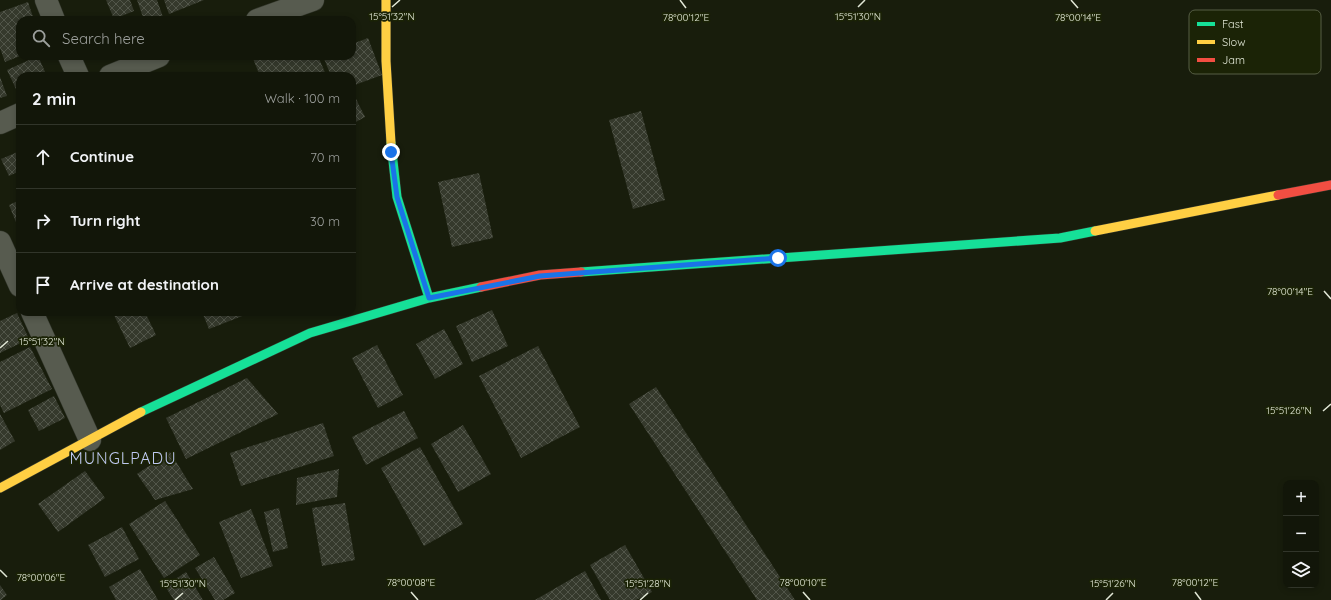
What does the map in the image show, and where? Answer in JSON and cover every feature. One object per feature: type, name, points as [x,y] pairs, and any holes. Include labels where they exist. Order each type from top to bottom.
[{"type":"main road","points":[[386,0],[387,84],[391,152],[397,197],[429,298]]},
{"type":"main road","points":[[0,488],[148,408],[310,333],[429,298],[540,276],[1060,238],[1331,185]]},
{"type":"street","points":[[46,0],[52,16]]},
{"type":"street","points":[[268,16],[313,0]]},
{"type":"street","points":[[72,60],[76,72]]},
{"type":"street","points":[[120,72],[149,60]]},
{"type":"street","points":[[0,123],[16,116]]},
{"type":"street","points":[[0,242],[16,277]]},
{"type":"street","points":[[34,316],[90,440]]},
{"type":"building","points":[[106,0],[130,0],[134,11],[122,16],[113,16]]},
{"type":"building","points":[[137,0],[157,0],[163,16],[143,16]]},
{"type":"building","points":[[164,0],[204,0],[169,14]]},
{"type":"building","points":[[28,2],[33,16],[16,16],[16,58],[5,62],[0,48],[0,12]]},
{"type":"building","points":[[368,38],[382,75],[356,85],[356,72],[329,72],[325,60],[356,60],[356,42]]},
{"type":"building","points":[[29,60],[40,60],[45,72],[16,72],[16,89],[7,70]]},
{"type":"building","points":[[254,60],[320,60],[325,72],[258,72]]},
{"type":"building","points":[[0,77],[7,96],[0,98]]},
{"type":"building","points":[[356,99],[365,117],[356,122]]},
{"type":"building","points":[[641,111],[665,200],[633,209],[609,120]]},
{"type":"building","points":[[16,153],[16,173],[9,176],[1,159]]},
{"type":"building","points":[[479,173],[493,238],[452,247],[438,182]]},
{"type":"building","points":[[16,202],[16,222],[9,205]]},
{"type":"building","points":[[492,310],[508,346],[472,362],[456,326]]},
{"type":"building","points":[[16,313],[29,339],[0,353],[0,321]]},
{"type":"building","points":[[114,316],[147,316],[156,335],[130,348]]},
{"type":"building","points":[[204,316],[242,316],[209,329]]},
{"type":"building","points":[[444,329],[463,364],[435,379],[416,344]]},
{"type":"building","points":[[377,345],[403,395],[378,408],[352,358]]},
{"type":"building","points":[[538,346],[580,427],[521,458],[479,376]]},
{"type":"building","points":[[30,347],[52,389],[4,413],[0,405],[0,362]]},
{"type":"building","points":[[247,378],[278,414],[186,459],[166,418]]},
{"type":"building","points":[[656,387],[795,600],[757,600],[629,404]]},
{"type":"building","points":[[54,396],[65,418],[39,431],[28,410]]},
{"type":"building","points":[[404,411],[418,438],[366,465],[352,437]]},
{"type":"building","points":[[0,414],[15,441],[0,450]]},
{"type":"building","points":[[323,423],[334,456],[241,486],[230,453]]},
{"type":"building","points":[[463,425],[491,474],[458,492],[431,444]]},
{"type":"building","points":[[420,447],[463,524],[424,546],[381,468]]},
{"type":"building","points":[[170,452],[193,489],[155,500],[137,474]]},
{"type":"building","points":[[339,469],[337,497],[296,505],[297,478]]},
{"type":"building","points":[[85,471],[105,498],[58,532],[38,504]]},
{"type":"building","points":[[165,501],[200,555],[164,578],[129,524]]},
{"type":"building","points":[[345,503],[355,560],[322,566],[312,508]]},
{"type":"building","points":[[279,508],[288,548],[273,552],[264,512]]},
{"type":"building","points":[[251,509],[273,566],[241,578],[219,522]]},
{"type":"building","points":[[122,527],[139,559],[105,577],[88,545]]},
{"type":"building","points":[[625,545],[652,592],[636,600],[610,600],[590,565]]},
{"type":"building","points":[[214,557],[235,593],[223,600],[215,600],[195,568]]},
{"type":"building","points":[[140,569],[158,600],[116,600],[109,587]]},
{"type":"building","points":[[585,571],[601,600],[535,600]]},
{"type":"building","points":[[186,572],[203,600],[174,600],[165,586]]},
{"type":"building","points":[[0,585],[7,595],[1,600],[0,600]]},
{"type":"traffic: fast","points":[[391,143],[397,197],[429,298]]},
{"type":"traffic: fast","points":[[581,272],[1060,238],[1095,231]]},
{"type":"traffic: fast","points":[[141,412],[310,333],[429,298],[481,287]]},
{"type":"traffic: slow","points":[[386,0],[386,61],[391,143]]},
{"type":"traffic: slow","points":[[1095,231],[1278,195]]},
{"type":"traffic: slow","points":[[0,488],[141,412]]},
{"type":"traffic: jam","points":[[1278,195],[1331,185]]},
{"type":"traffic: jam","points":[[481,287],[540,275],[581,272]]},
{"type":"district","name":"MUNGLPADU","points":[[123,458]]},
{"type":"route","points":[[391,152],[397,197],[429,298],[540,276],[778,258]]}]
